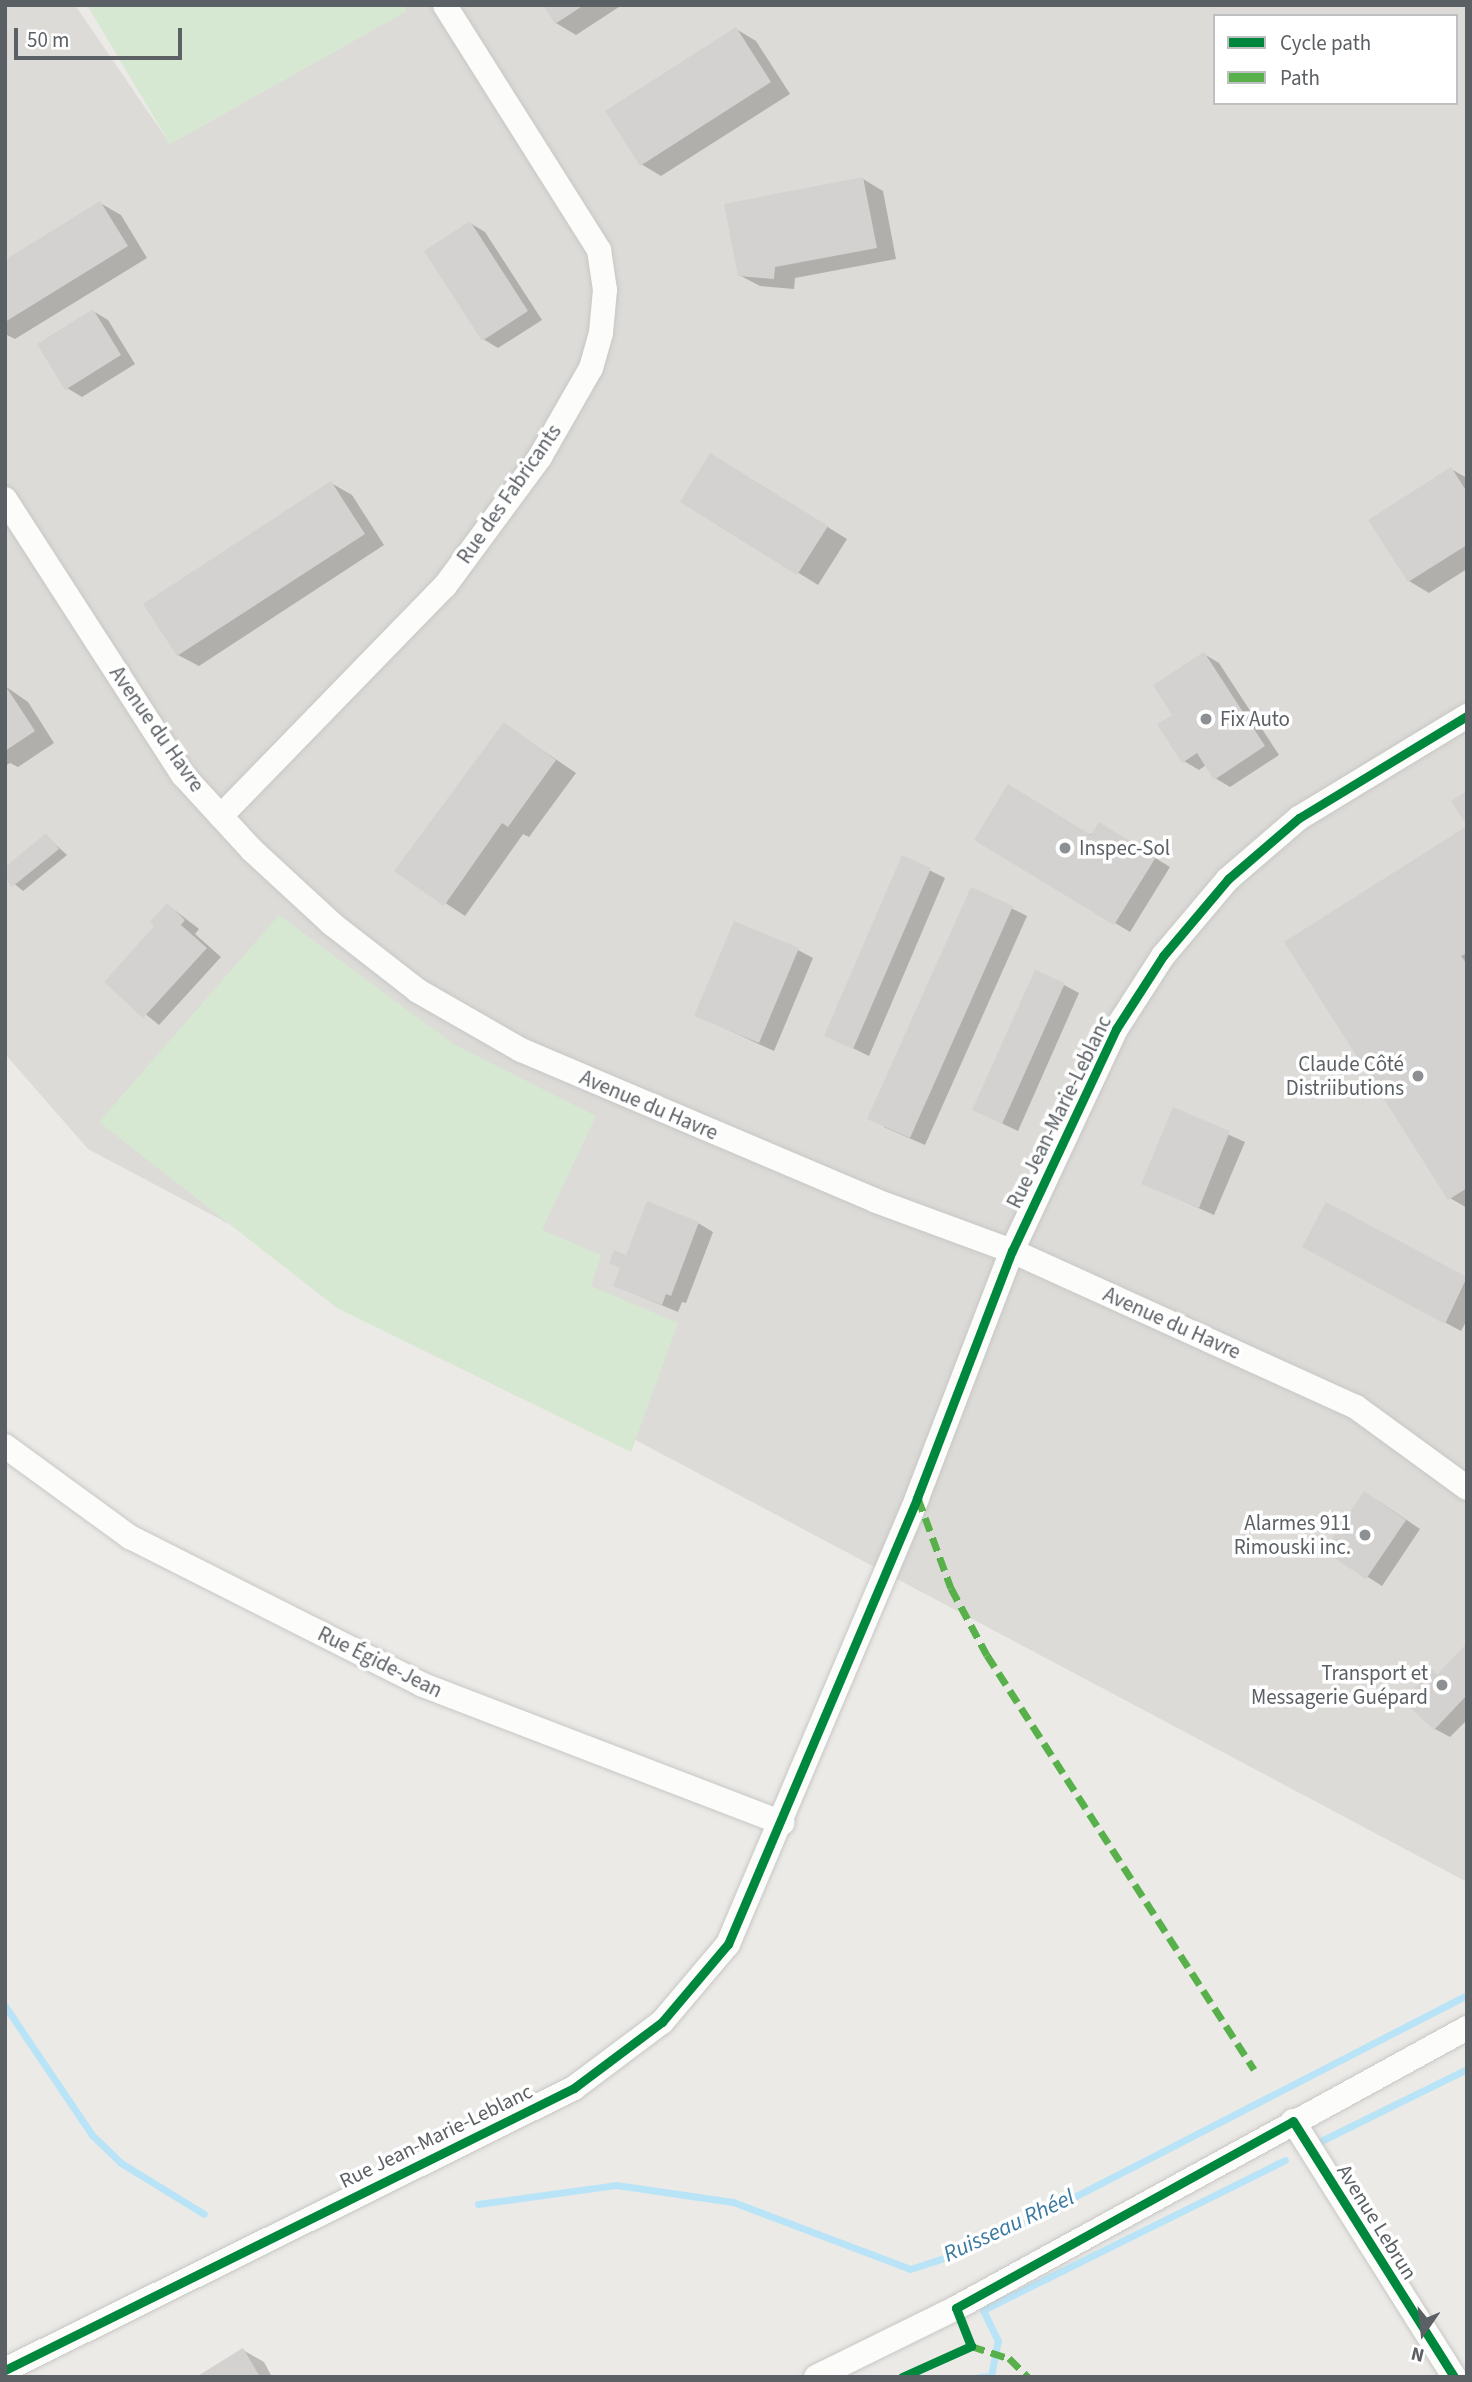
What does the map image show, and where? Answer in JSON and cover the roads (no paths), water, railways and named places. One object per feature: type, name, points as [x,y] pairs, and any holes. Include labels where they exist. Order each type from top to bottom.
[{"type":"street","name":"Rue des Fabricants","points":[[221,816],[445,586],[540,457],[591,368],[601,333],[605,290],[599,250],[445,5]]},
{"type":"street","name":"Avenue du Havre","points":[[5,499],[183,775],[221,816],[332,924],[418,991],[521,1050],[876,1201],[1012,1251],[1356,1407],[1467,1488]]},
{"type":"street","name":"Rue Jean-Marie-Leblanc","points":[[5,2370],[574,2088],[662,2022],[728,1944],[782,1823],[918,1498],[1012,1251],[1116,1028],[1163,956],[1228,879],[1299,818],[1467,716]]},
{"type":"street","name":"Rue Égide-Jean","points":[[5,1446],[130,1537],[423,1685],[782,1823]]},
{"type":"street","points":[[816,2377],[956,2308],[1467,2028]]},
{"type":"street","name":"Avenue Lebrun","points":[[1293,2121],[1454,2377]]},
{"type":"waterway","name":"Ruisseau Rhéel","points":[[478,2204],[616,2185],[733,2202],[910,2269],[975,2248],[1467,1995]]},
{"type":"waterway","name":"Ruisseau Rhéel","points":[[5,2006],[92,2135],[121,2163],[204,2214]]},
{"type":"waterway","points":[[1321,2141],[1467,2069]]},
{"type":"waterway","points":[[979,2377],[991,2376],[998,2341],[983,2310],[1285,2160]]},
{"type":"place","name":"Fix Auto","points":[[1206,719]]},
{"type":"place","name":"Inspec-Sol","points":[[1065,848]]},
{"type":"place","name":"Claude Côté Distriibutions","points":[[1418,1076]]},
{"type":"place","name":"Alarmes 911 Rimouski inc.","points":[[1365,1535]]},
{"type":"place","name":"Transport et Messagerie Guépard","points":[[1442,1685]]}]
